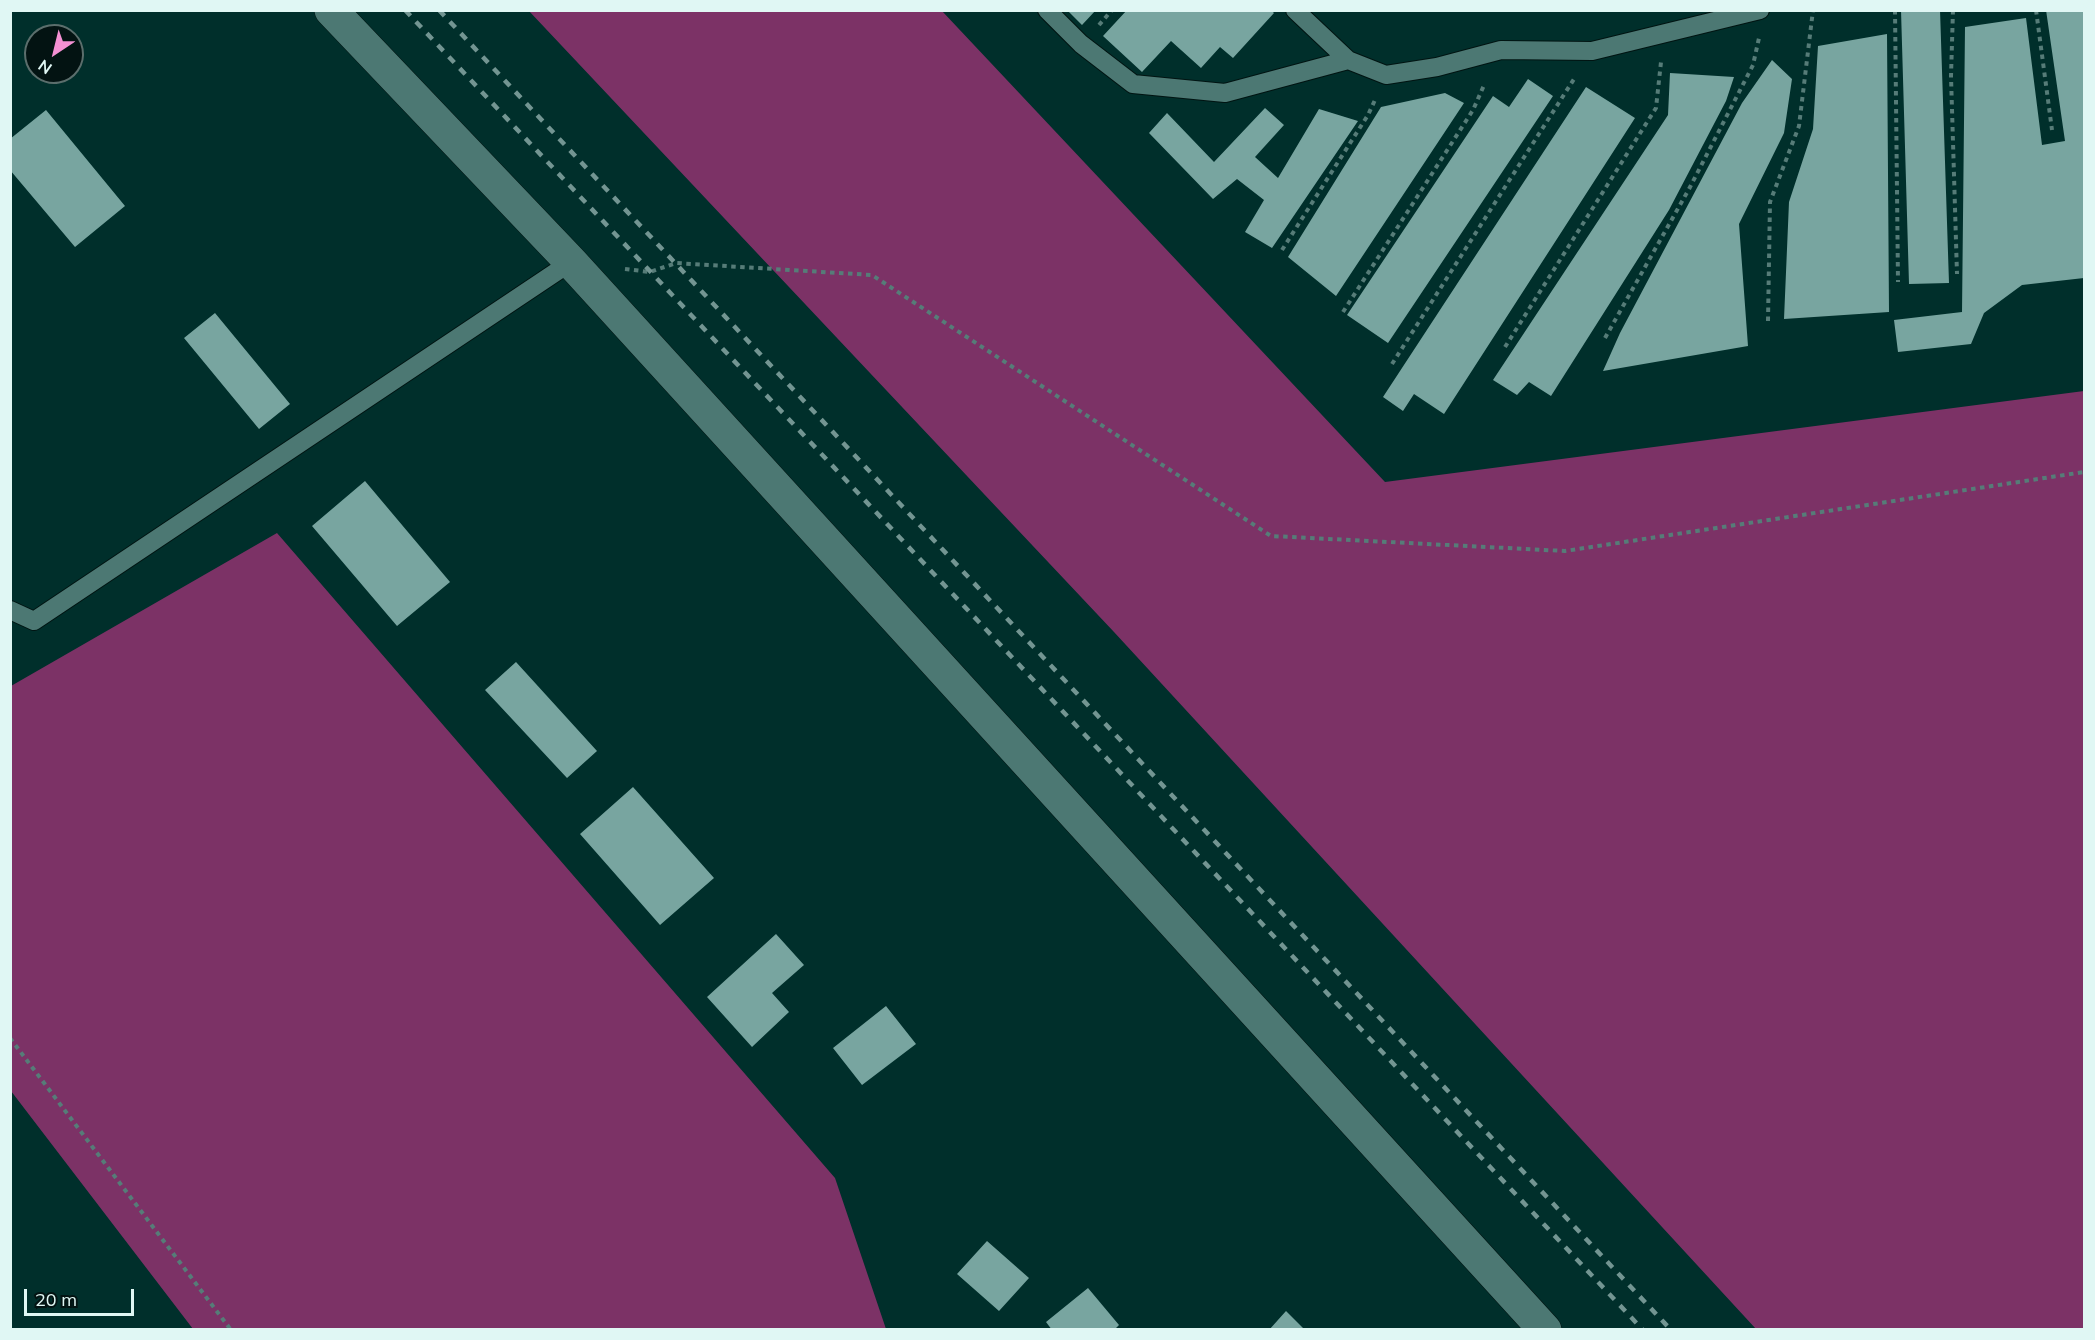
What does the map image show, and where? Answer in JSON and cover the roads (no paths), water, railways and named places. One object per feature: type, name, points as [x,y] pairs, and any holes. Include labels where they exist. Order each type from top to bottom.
[{"type":"street","points":[[331,10],[571,261],[1545,1329]]},
{"type":"lane","points":[[1047,10],[1081,44],[1133,84],[1225,93],[1348,60]]},
{"type":"lane","points":[[1295,10],[1348,60],[1386,75],[1437,67],[1501,50],[1592,51],[1760,10]]},
{"type":"lane","points":[[10,610],[34,621],[571,261]]},
{"type":"railway","points":[[405,10],[1643,1330]]},
{"type":"railway","points":[[439,10],[1671,1330]]}]
